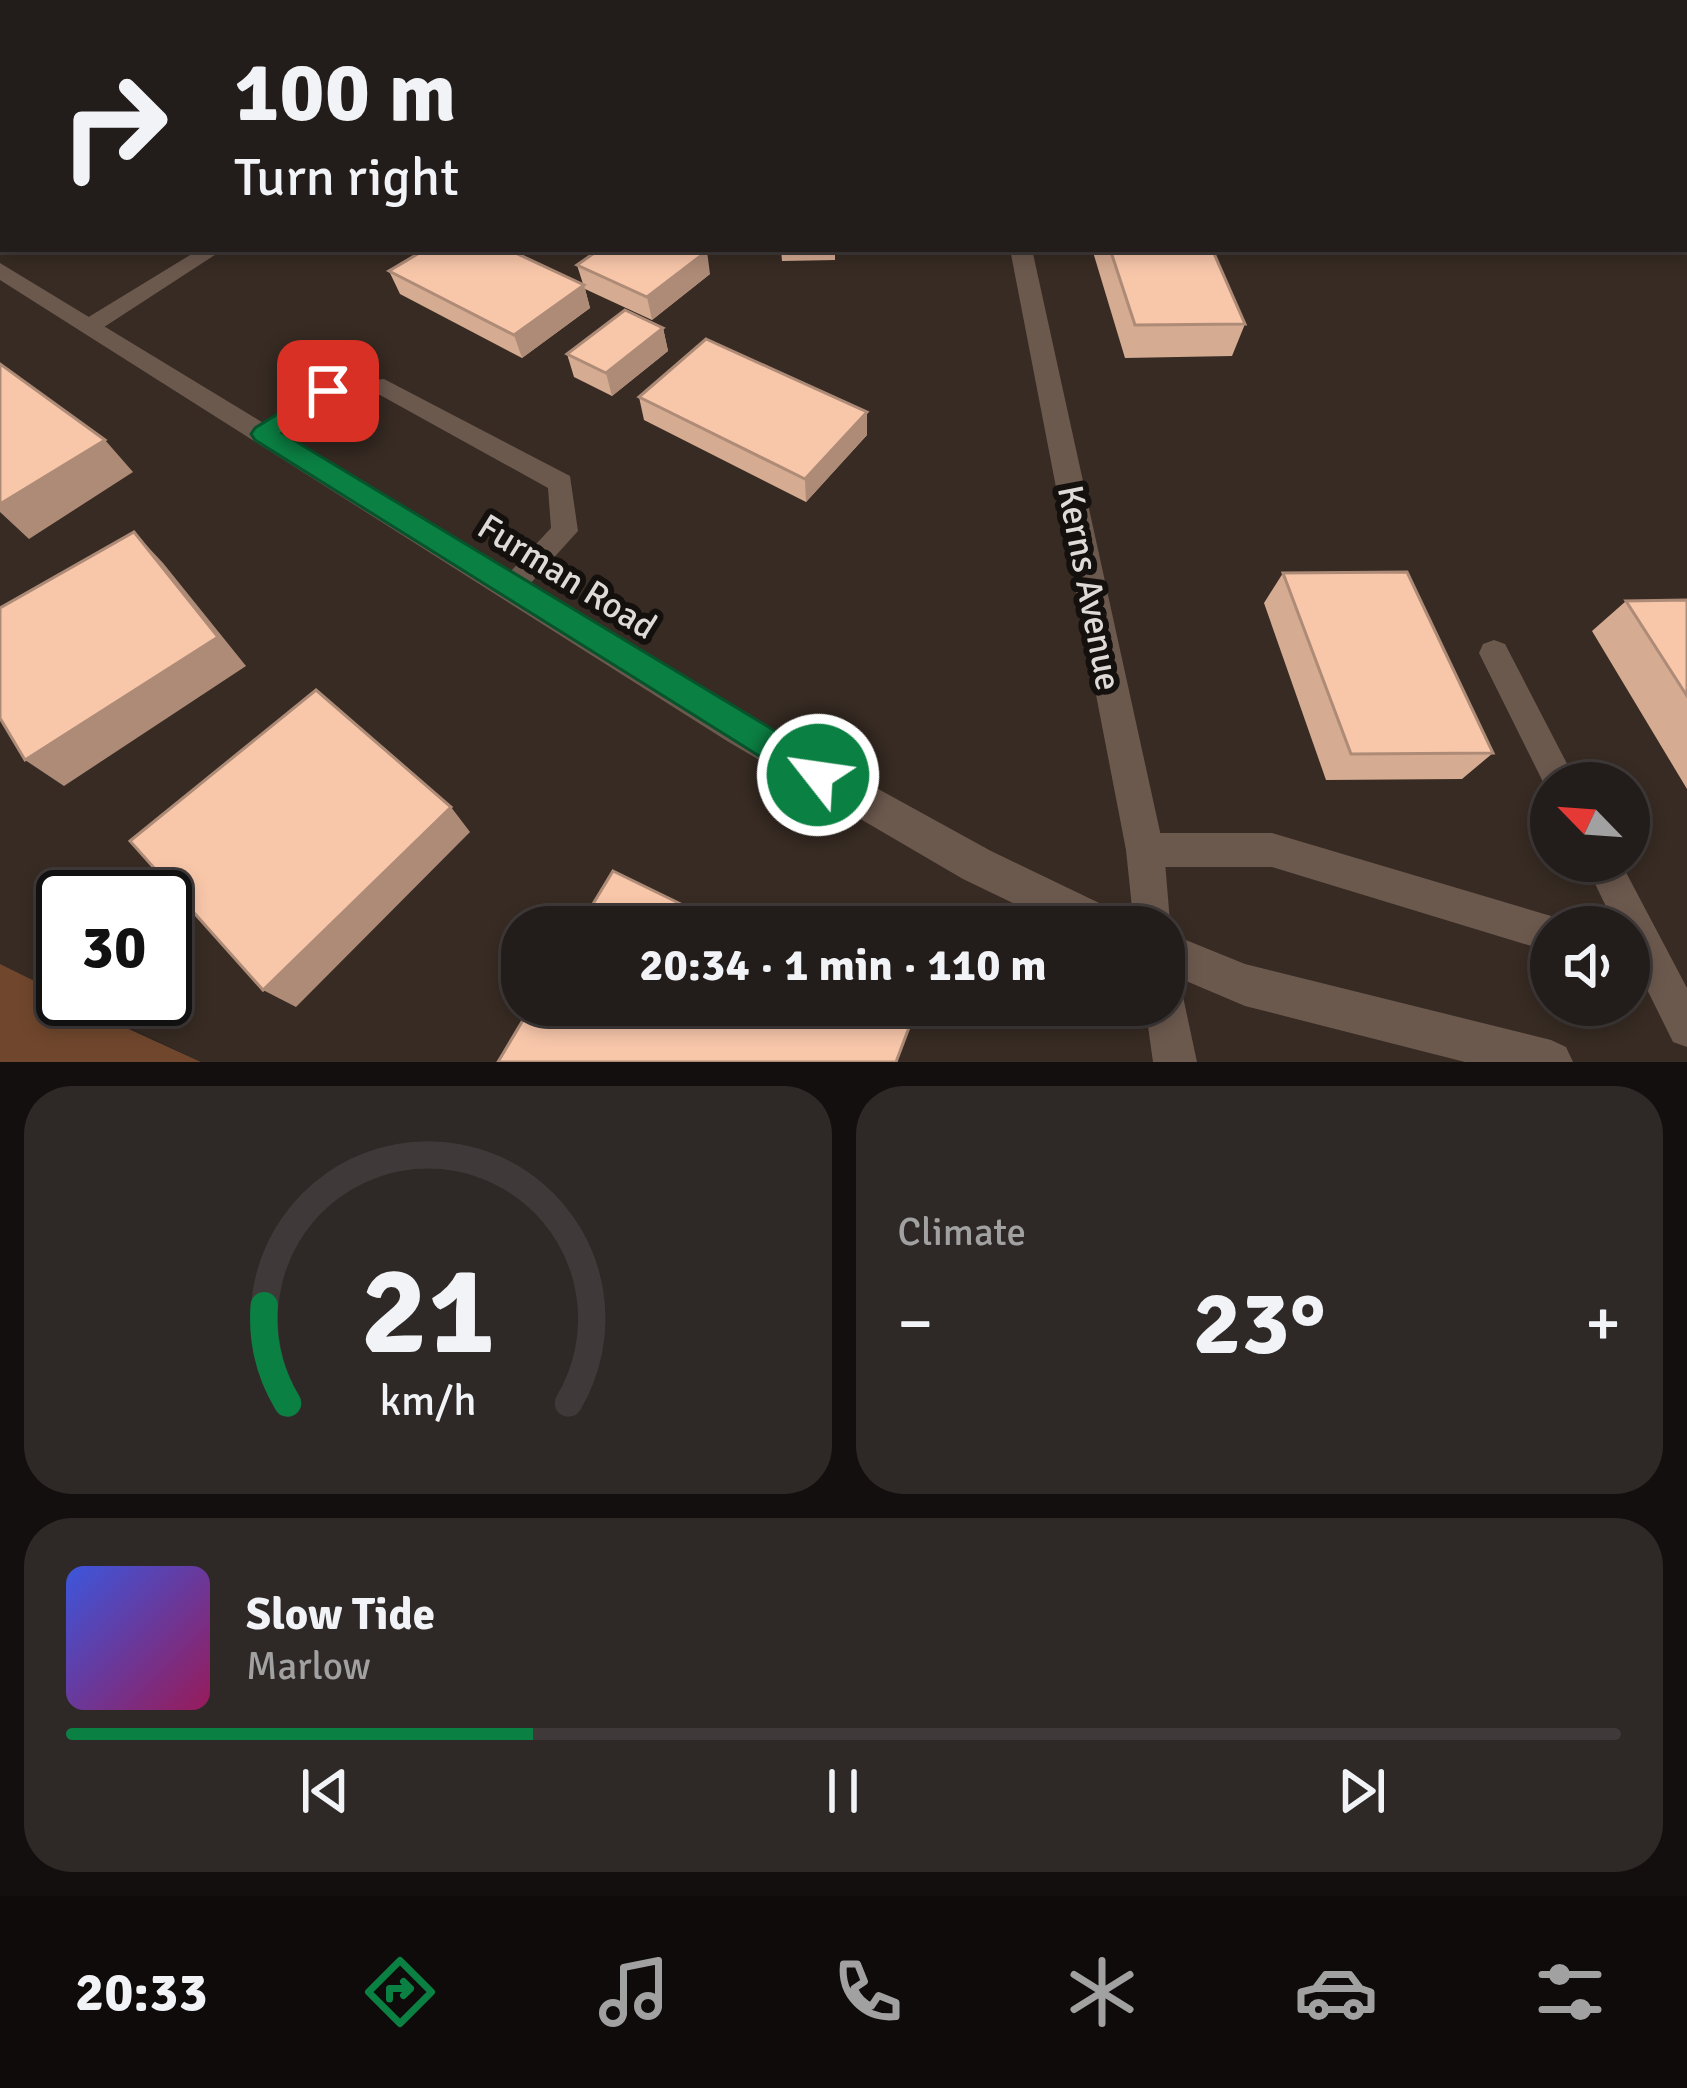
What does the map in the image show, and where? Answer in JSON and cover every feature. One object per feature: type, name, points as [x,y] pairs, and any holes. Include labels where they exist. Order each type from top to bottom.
[{"type":"street","name":"Kerns Avenue","points":[[1022,252],[1144,850],[1151,906]]},
{"type":"street","name":"Furman Road","points":[[8,283],[90,326],[739,730],[977,865],[1062,906]]},
{"type":"street","points":[[1185,960],[1245,985],[1551,1062]]},
{"type":"street","points":[[1169,1026],[1175,1062]]},
{"type":"lane","points":[[90,326],[209,252]]},
{"type":"lane","points":[[264,434],[328,391],[384,386],[561,483],[565,531],[510,587]]},
{"type":"lane","points":[[1494,653],[1550,762]]},
{"type":"lane","points":[[1144,850],[1272,850],[1530,928]]},
{"type":"lane","points":[[1650,969],[1687,1028]]},
{"type":"shaded area","points":[[0,252],[1687,252],[1687,1062],[201,1062],[127,1026],[192,1026],[192,870],[36,870],[36,982],[0,964]]},
{"type":"shaded area","points":[[0,964],[36,982],[36,1026],[122,1026],[201,1062],[0,1062]]},
{"type":"building","points":[[421,252],[513,252],[584,285],[514,335],[389,271]]},
{"type":"building","points":[[596,252],[706,252],[647,297],[577,265]]},
{"type":"building","points":[[1111,252],[1213,252],[1245,324],[1135,325]]},
{"type":"building","points":[[625,310],[663,328],[606,373],[567,354]]},
{"type":"building","points":[[706,339],[867,412],[805,479],[639,397]]},
{"type":"building","points":[[0,364],[105,440],[0,504]]},
{"type":"building","points":[[134,532],[218,637],[25,760],[0,718],[0,608]]},
{"type":"building","points":[[1407,572],[1493,753],[1351,754],[1283,573]]},
{"type":"building","points":[[1687,600],[1687,696],[1626,601]]},
{"type":"building","points":[[316,690],[451,807],[263,990],[192,910],[192,870],[156,870],[130,841]]},
{"type":"building","points":[[613,871],[685,906],[592,906]]},
{"type":"building","points":[[519,1026],[910,1026],[896,1062],[498,1062]]},
{"type":"route","points":[[328,391],[264,434],[818,775]]}]
